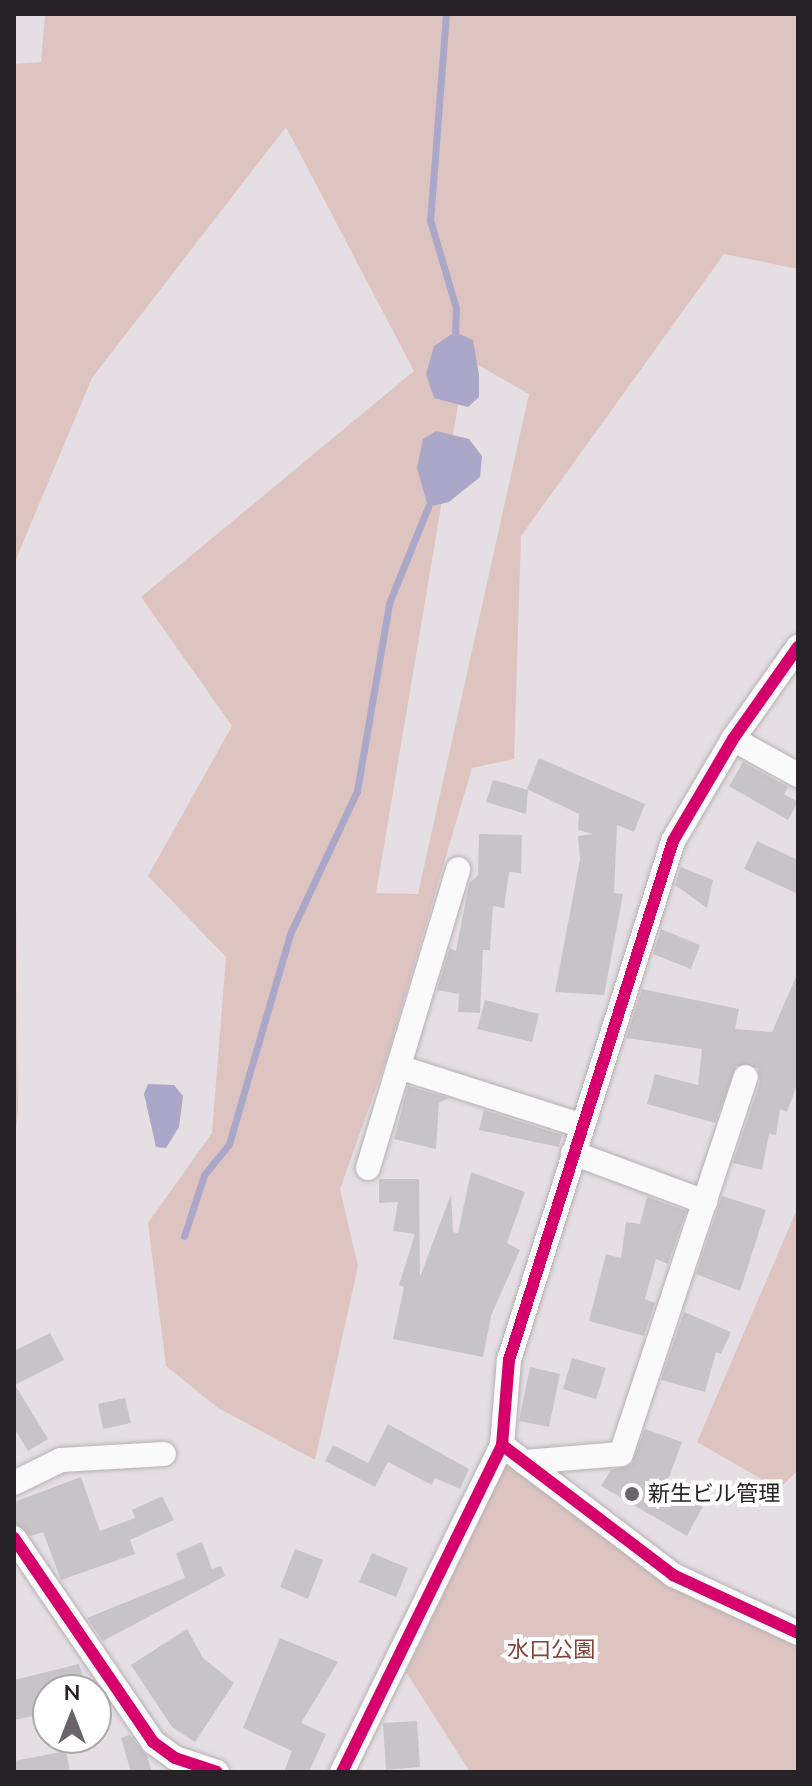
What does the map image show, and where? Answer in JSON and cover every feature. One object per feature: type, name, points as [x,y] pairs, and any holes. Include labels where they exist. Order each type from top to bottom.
[{"type":"street","points":[[342,1772],[502,1445],[509,1360],[673,841],[733,739],[798,647]]},
{"type":"street","points":[[733,739],[798,775]]},
{"type":"street","points":[[368,1168],[458,869]]},
{"type":"street","points":[[399,1067],[583,1126]]},
{"type":"street","points":[[524,1462],[621,1454],[746,1077]]},
{"type":"street","points":[[573,1153],[705,1202]]},
{"type":"street","points":[[502,1445],[673,1575],[798,1633]]},
{"type":"street","points":[[14,1483],[61,1460],[164,1454]]},
{"type":"street","points":[[14,1538],[153,1742],[175,1758],[217,1772]]},
{"type":"green space","points":[[45,14],[798,14],[798,269],[724,254],[521,536],[514,759],[472,768],[386,1060],[340,1189],[358,1266],[315,1460],[218,1408],[166,1366],[148,1223],[212,1133],[226,957],[148,876],[232,726],[141,597],[414,371],[286,127],[92,378],[14,564],[14,64],[41,62]],"holes":[[[466,358],[529,394],[418,894],[376,893]]]},
{"type":"green space","points":[[14,791],[18,1110],[14,1152]]},
{"type":"green space","points":[[798,1207],[798,1470],[779,1489],[697,1442]]},
{"type":"green space","name":"水口公園","points":[[506,1464],[668,1586],[798,1645],[798,1772],[470,1772],[406,1672]]},
{"type":"shaded area","points":[[455,332],[473,340],[479,397],[468,407],[434,398],[426,374],[434,346]]},
{"type":"shaded area","points":[[436,431],[469,439],[482,456],[480,477],[449,502],[428,507],[417,468],[423,439]]},
{"type":"shaded area","points":[[148,1084],[174,1085],[183,1096],[179,1127],[166,1148],[156,1147],[144,1094]]},
{"type":"building","points":[[539,758],[645,804],[634,832],[617,825],[614,893],[623,894],[604,995],[555,992],[580,859],[578,836],[593,834],[578,830],[579,814],[527,789]]},
{"type":"building","points":[[743,762],[788,787],[784,794],[798,802],[788,820],[729,786]]},
{"type":"building","points":[[493,780],[528,790],[526,814],[486,802]]},
{"type":"building","points":[[479,834],[522,835],[521,873],[509,872],[504,908],[493,906],[490,950],[483,950],[480,1013],[458,1012],[459,994],[437,990],[450,948],[456,951],[469,884],[478,875]]},
{"type":"building","points":[[757,841],[798,860],[798,894],[744,869]]},
{"type":"building","points":[[681,867],[713,880],[707,908],[675,885]]},
{"type":"building","points":[[661,929],[700,945],[691,969],[653,954]]},
{"type":"building","points":[[798,972],[798,1082],[787,1112],[780,1109],[776,1135],[769,1134],[762,1170],[733,1163],[760,1082],[758,1068],[736,1066],[715,1123],[647,1104],[655,1074],[698,1085],[702,1049],[626,1038],[642,989],[739,1009],[735,1029],[772,1032]]},
{"type":"building","points":[[485,1000],[539,1014],[532,1042],[477,1029]]},
{"type":"building","points":[[408,1086],[448,1098],[439,1103],[436,1149],[394,1139]]},
{"type":"building","points":[[484,1110],[562,1135],[559,1147],[479,1130]]},
{"type":"building","points":[[471,1172],[525,1192],[507,1243],[520,1250],[491,1316],[483,1357],[393,1339],[404,1287],[399,1285],[415,1234],[393,1231],[398,1202],[379,1203],[379,1179],[419,1179],[420,1277],[451,1194],[453,1232],[458,1233]]},
{"type":"building","points":[[722,1196],[766,1210],[740,1291],[696,1274]]},
{"type":"building","points":[[647,1197],[686,1211],[668,1264],[656,1259],[645,1299],[655,1303],[644,1336],[589,1321],[606,1254],[621,1258],[626,1222],[640,1224]]},
{"type":"building","points":[[684,1312],[731,1332],[721,1354],[716,1352],[705,1392],[661,1380]]},
{"type":"building","points":[[50,1333],[64,1360],[15,1385],[48,1439],[28,1451],[14,1428],[14,1351]]},
{"type":"building","points":[[572,1358],[606,1368],[596,1399],[563,1389]]},
{"type":"building","points":[[530,1367],[560,1374],[549,1427],[519,1421]]},
{"type":"building","points":[[125,1398],[131,1423],[103,1429],[98,1404]]},
{"type":"building","points":[[388,1424],[469,1469],[460,1489],[435,1478],[432,1485],[388,1462],[375,1487],[325,1461],[333,1445],[368,1463]]},
{"type":"building","points":[[645,1429],[682,1442],[667,1483],[705,1502],[687,1536],[601,1486],[611,1470],[631,1465]]},
{"type":"building","points":[[81,1477],[100,1531],[135,1518],[132,1510],[162,1496],[174,1520],[130,1540],[135,1554],[61,1580],[43,1532],[31,1536],[14,1523],[14,1502]]},
{"type":"building","points":[[202,1542],[212,1569],[221,1566],[225,1576],[103,1641],[87,1618],[185,1578],[176,1553]]},
{"type":"building","points":[[295,1549],[323,1560],[308,1599],[280,1587]]},
{"type":"building","points":[[372,1553],[408,1568],[396,1597],[359,1582]]},
{"type":"building","points":[[187,1629],[203,1658],[234,1683],[195,1742],[172,1727],[131,1665]]},
{"type":"building","points":[[280,1638],[338,1662],[301,1723],[326,1734],[309,1772],[284,1772],[292,1751],[243,1728]]},
{"type":"building","points":[[79,1664],[82,1674],[38,1674]]},
{"type":"building","points":[[32,1676],[32,1716],[14,1720],[14,1680]]},
{"type":"building","points":[[417,1721],[420,1767],[386,1770],[383,1723]]},
{"type":"building","points":[[130,1735],[147,1756],[152,1772],[131,1772],[121,1738]]},
{"type":"building","points":[[67,1754],[70,1772],[14,1772],[14,1761]]},
{"type":"waterway","points":[[446,14],[430,220],[456,308],[455,332]]},
{"type":"waterway","points":[[184,1236],[204,1175],[229,1144],[290,934],[357,791],[389,603],[428,507]]},
{"type":"cycle path","points":[[502,1445],[509,1360],[673,841],[733,739],[798,647]]},
{"type":"cycle path","points":[[342,1772],[502,1445],[673,1575],[798,1633]]},
{"type":"cycle path","points":[[14,1538],[153,1742],[175,1758],[217,1772]]},
{"type":"place","name":"新生ビル管理","points":[[632,1494]]}]
